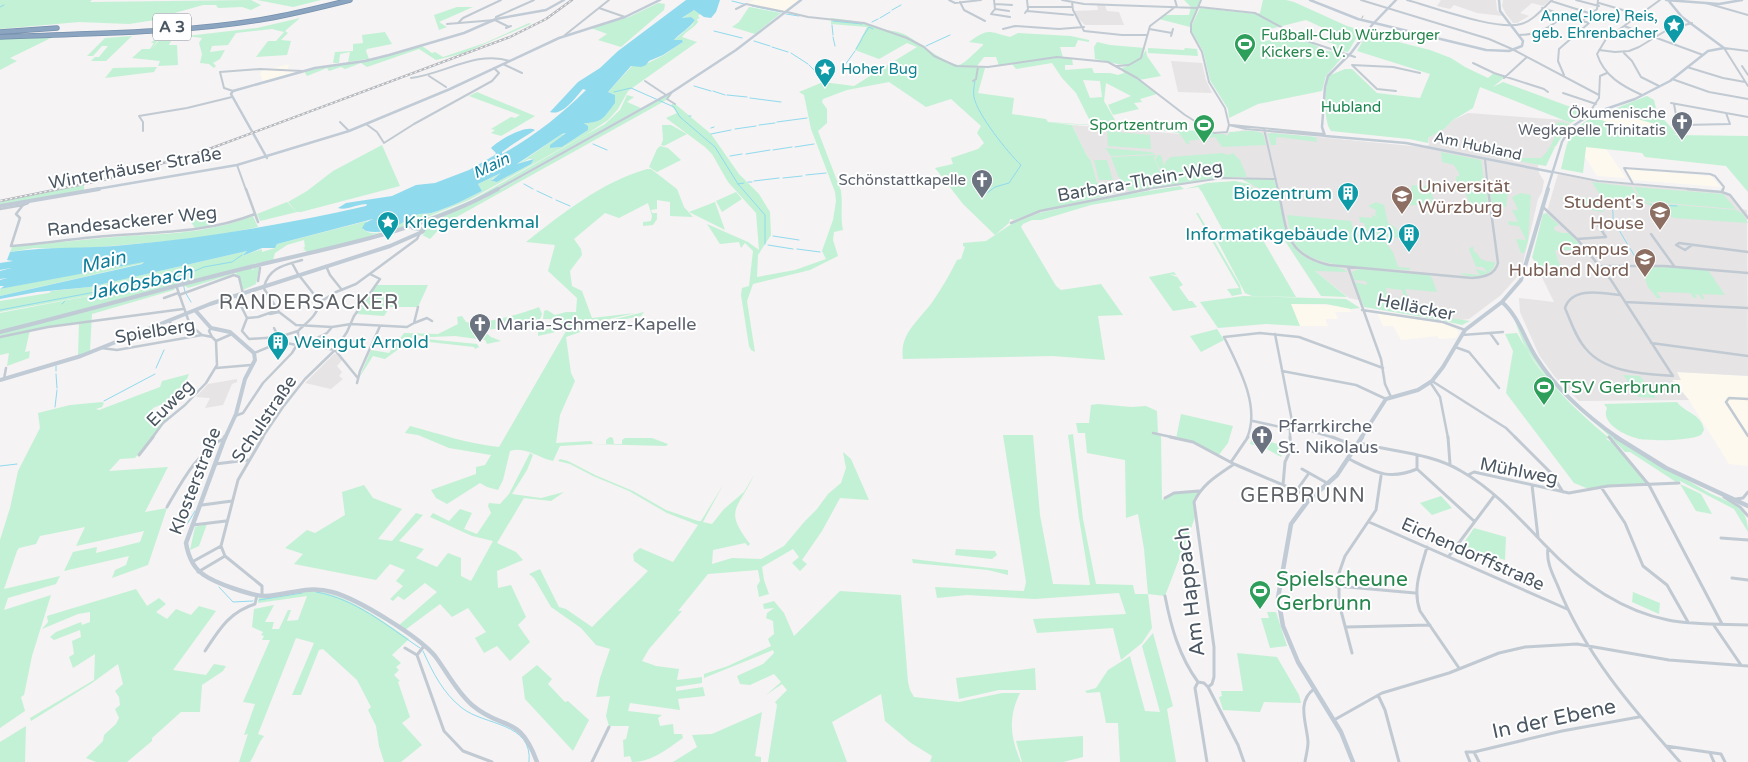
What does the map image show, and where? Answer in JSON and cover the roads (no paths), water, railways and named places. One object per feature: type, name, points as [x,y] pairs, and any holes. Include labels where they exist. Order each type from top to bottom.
[{"type":"highway","name":"A 3","points":[[0,35],[217,23],[279,15],[341,0]]},
{"type":"highway","name":"A 3","points":[[0,35],[168,30],[252,22],[306,12],[350,0]]},
{"type":"highway","points":[[252,22],[280,20]]},
{"type":"highway","points":[[0,35],[57,28]]},
{"type":"main road","points":[[1687,67],[1703,55]]},
{"type":"main road","points":[[426,222],[478,200],[660,99]]},
{"type":"main road","points":[[409,228],[421,231]]},
{"type":"main road","points":[[299,275],[326,266]]},
{"type":"main road","points":[[241,343],[254,352]]},
{"type":"main road","name":"Klosterstraße","points":[[254,352],[256,356],[254,365]]},
{"type":"street","points":[[458,23],[463,18],[501,0]]},
{"type":"street","points":[[302,71],[260,69],[220,72],[224,88],[233,91],[322,66],[376,58],[464,33],[496,20],[496,17],[534,0]]},
{"type":"street","points":[[446,24],[496,20],[546,10],[564,0]]},
{"type":"street","points":[[576,30],[609,0]]},
{"type":"street","name":"Winterhäuser Straße","points":[[0,208],[38,199],[237,165],[349,131],[576,30],[625,17],[660,0]]},
{"type":"street","points":[[660,99],[736,50],[802,0]]},
{"type":"street","points":[[949,0],[981,0]]},
{"type":"street","points":[[994,0],[995,9],[991,14],[1010,18]]},
{"type":"street","points":[[1027,0],[1028,7],[1026,12],[1074,15]]},
{"type":"street","points":[[1062,0],[1097,5],[1198,8],[1255,13],[1307,41],[1350,54],[1355,58],[1352,65]]},
{"type":"street","points":[[1096,0],[1097,5]]},
{"type":"street","points":[[1175,0],[1176,7]]},
{"type":"street","points":[[736,9],[746,4],[808,17],[864,24],[902,35],[946,62],[956,66],[978,68],[1057,57],[1100,60],[1117,66],[1137,78],[1185,115],[1216,134],[1226,133],[1229,125],[1225,108],[1209,82],[1202,52],[1191,32],[1191,24],[1201,0]]},
{"type":"street","points":[[1310,0],[1374,23],[1501,52],[1514,50],[1523,44],[1519,35],[1500,11],[1500,0]]},
{"type":"street","points":[[1362,0],[1473,33],[1514,50],[1599,95]]},
{"type":"street","points":[[1324,135],[1325,87],[1328,76],[1350,54],[1374,23],[1396,0]]},
{"type":"street","points":[[1407,0],[1483,20],[1510,24],[1524,23],[1552,0],[1592,14]]},
{"type":"street","points":[[1576,0],[1640,15]]},
{"type":"street","points":[[1584,20],[1592,14],[1599,4],[1598,0]]},
{"type":"street","points":[[1642,95],[1619,83],[1607,73],[1598,61],[1597,54],[1606,39],[1660,0]]},
{"type":"street","points":[[1667,0],[1722,4],[1742,0]]},
{"type":"street","points":[[1667,0],[1681,16],[1724,48],[1748,86]]},
{"type":"street","points":[[960,1],[964,10],[985,21]]},
{"type":"street","points":[[1072,2],[1074,15],[1084,27],[1084,31],[1122,35],[1147,34]]},
{"type":"street","points":[[1706,3],[1748,15]]},
{"type":"street","points":[[995,4],[1012,5]]},
{"type":"street","points":[[1028,7],[1072,8]]},
{"type":"street","points":[[1117,66],[1131,64],[1142,57],[1149,29],[1157,19],[1176,7]]},
{"type":"street","points":[[599,8],[625,17]]},
{"type":"street","points":[[1542,8],[1589,23],[1567,40],[1558,51],[1558,61],[1565,76]]},
{"type":"street","points":[[995,9],[1009,11]]},
{"type":"street","points":[[1519,35],[1541,33],[1565,15]]},
{"type":"street","points":[[496,20],[508,27]]},
{"type":"street","points":[[1599,50],[1624,53],[1637,50],[1676,25],[1692,23]]},
{"type":"street","points":[[1003,29],[1015,26],[1058,29],[1084,27]]},
{"type":"street","points":[[1624,26],[1703,55],[1714,48],[1748,51]]},
{"type":"street","points":[[1149,29],[1172,33]]},
{"type":"street","points":[[1170,36],[1173,29]]},
{"type":"street","points":[[1624,53],[1632,61],[1641,77],[1659,86]]},
{"type":"street","points":[[411,78],[429,76],[467,62],[503,57],[510,61]]},
{"type":"street","points":[[1505,77],[1527,57]]},
{"type":"street","points":[[1473,63],[1505,77],[1546,89],[1548,92]]},
{"type":"street","points":[[503,64],[522,73]]},
{"type":"street","points":[[1352,65],[1401,68],[1420,73]]},
{"type":"street","points":[[1352,65],[1377,89],[1396,92]]},
{"type":"street","points":[[1354,762],[1349,748],[1334,720],[1291,647],[1283,626],[1278,603],[1289,532],[1296,516],[1311,497],[1328,484],[1349,459],[1386,400],[1391,396],[1417,390],[1431,381],[1443,367],[1465,330],[1502,302],[1521,280],[1552,172],[1566,133],[1578,122],[1594,112],[1642,95],[1672,79],[1687,67],[1722,78],[1746,81]]},
{"type":"street","points":[[1748,68],[1743,67],[1748,75]]},
{"type":"street","points":[[366,124],[377,132],[384,143],[414,124],[492,81],[499,74],[494,68]]},
{"type":"street","points":[[973,81],[976,79],[978,68]]},
{"type":"street","points":[[1594,112],[1599,95],[1600,76],[1607,73]]},
{"type":"street","points":[[429,76],[446,87]]},
{"type":"street","points":[[1672,79],[1709,92],[1748,99]]},
{"type":"street","points":[[645,81],[666,95]]},
{"type":"street","points":[[233,91],[231,94],[266,157]]},
{"type":"street","points":[[672,92],[667,99],[675,104]]},
{"type":"street","points":[[1563,93],[1596,104]]},
{"type":"street","points":[[143,131],[143,122],[139,116],[187,108],[232,96]]},
{"type":"street","points":[[1726,113],[1730,124],[1684,125],[1676,115],[1672,103],[1748,117]]},
{"type":"street","points":[[340,122],[349,131]]},
{"type":"street","name":"Am Hubland","points":[[1229,125],[1398,142],[1552,172]]},
{"type":"street","points":[[1264,130],[1293,246],[1300,253],[1316,262],[1348,267],[1472,278],[1482,277],[1494,272],[1498,263],[1484,164],[1486,159]]},
{"type":"street","name":"Winterhäuser Straße","points":[[237,165],[258,222]]},
{"type":"street","points":[[1634,184],[1624,168],[1710,174],[1715,176],[1724,188],[1722,192]]},
{"type":"street","points":[[1552,172],[1598,181],[1722,192],[1728,194],[1748,218]]},
{"type":"street","name":"Barbara-Thein-Weg","points":[[1011,223],[1040,212],[1129,192],[1216,179],[1258,177],[1276,179]]},
{"type":"street","name":"Winterhäuser Straße","points":[[0,208],[23,205],[38,199]]},
{"type":"street","name":"Randesackerer Weg","points":[[23,205],[16,214],[20,218],[10,246],[104,236],[156,234],[222,226],[255,214]]},
{"type":"street","points":[[1543,207],[1577,239],[1600,266],[1625,302],[1673,376],[1624,370],[1586,350],[1565,308],[1565,301],[1569,297],[1582,294],[1620,295]]},
{"type":"street","points":[[0,332],[244,268],[261,266],[270,262],[409,228],[426,222]]},
{"type":"street","points":[[342,290],[330,275],[326,266],[390,246],[425,229],[426,222]]},
{"type":"street","points":[[1577,239],[1606,236],[1596,222]]},
{"type":"street","points":[[195,310],[211,328],[232,334],[241,343],[249,339],[279,337],[298,331],[315,316],[320,302],[356,284],[417,240],[422,224]]},
{"type":"street","points":[[1651,234],[1674,266]]},
{"type":"street","points":[[1692,246],[1684,250],[1676,245],[1679,243],[1748,252]]},
{"type":"street","points":[[302,260],[273,268],[266,277],[264,287],[278,311],[296,325],[332,327],[351,324],[407,327],[427,318],[432,320]]},
{"type":"street","points":[[292,263],[320,302]]},
{"type":"street","points":[[258,281],[261,266]]},
{"type":"street","points":[[1600,266],[1674,266],[1748,273]]},
{"type":"street","points":[[1348,267],[1362,310],[1372,330],[1383,368],[1387,392],[1391,396]]},
{"type":"street","name":"Schulstraße","points":[[221,546],[226,520],[248,460],[294,392],[335,350],[343,338],[354,316],[380,279],[370,274]]},
{"type":"street","points":[[164,298],[189,292],[224,278],[237,275],[243,294]]},
{"type":"street","points":[[2,380],[74,358],[195,310],[299,275]]},
{"type":"street","points":[[176,287],[190,325],[216,341],[218,360],[216,368],[254,365]]},
{"type":"street","points":[[236,296],[247,318],[242,331],[249,339]]},
{"type":"street","points":[[1502,302],[1514,312],[1541,364],[1564,392],[1584,411],[1642,453],[1679,475],[1746,505],[1745,512]]},
{"type":"street","points":[[1625,302],[1748,308]]},
{"type":"street","points":[[414,324],[418,307]]},
{"type":"street","points":[[0,337],[57,326],[183,309]]},
{"type":"street","name":"Helläcker","points":[[1362,310],[1443,322],[1465,330]]},
{"type":"street","points":[[247,318],[278,311]]},
{"type":"street","points":[[170,321],[172,335]]},
{"type":"street","points":[[357,383],[357,377],[380,326]]},
{"type":"street","points":[[306,344],[327,333],[332,327]]},
{"type":"street","points":[[211,328],[209,331],[212,338]]},
{"type":"street","points":[[274,328],[281,342]]},
{"type":"street","points":[[235,416],[243,413],[262,383],[292,353],[297,344],[298,331]]},
{"type":"street","points":[[1461,335],[1503,332]]},
{"type":"street","points":[[1490,333],[1498,344]]},
{"type":"street","points":[[216,341],[232,334]]},
{"type":"street","points":[[1165,498],[1174,492],[1199,491],[1232,463],[1246,441],[1252,421],[1243,380],[1224,337],[1246,334],[1275,334],[1310,339],[1383,368]]},
{"type":"street","points":[[1275,334],[1293,426],[1290,429],[1291,449],[1285,462],[1284,484]]},
{"type":"street","name":"Spielberg","points":[[101,348],[108,350],[159,344],[204,335]]},
{"type":"street","points":[[343,338],[362,343]]},
{"type":"street","points":[[254,352],[281,342],[306,344],[335,350],[357,377]]},
{"type":"street","points":[[1651,343],[1748,356]]},
{"type":"street","name":"Spielberg","points":[[108,345],[108,350]]},
{"type":"street","points":[[1455,347],[1469,352],[1499,388]]},
{"type":"street","name":"Klosterstraße","points":[[254,365],[245,379],[235,416],[215,464],[202,505],[192,525],[185,548],[191,563],[203,576],[259,596]]},
{"type":"street","points":[[2,380],[6,368]]},
{"type":"street","name":"Euweg","points":[[140,454],[163,422],[203,387],[216,368]]},
{"type":"street","points":[[1282,371],[1356,386],[1386,400]]},
{"type":"street","points":[[1431,381],[1437,387],[1443,410],[1450,464]]},
{"type":"street","points":[[1431,381],[1506,428],[1551,473],[1562,492]]},
{"type":"street","points":[[1748,400],[1729,398],[1726,402],[1748,436]]},
{"type":"street","points":[[1252,421],[1290,429]]},
{"type":"street","name":"Mühlweg","points":[[1293,426],[1321,432],[1358,444],[1450,464],[1468,475],[1474,472],[1562,492],[1578,493],[1601,487],[1679,483]]},
{"type":"street","points":[[1153,433],[1193,442],[1232,463],[1311,497]]},
{"type":"street","points":[[1609,437],[1649,485],[1722,624]]},
{"type":"street","points":[[166,507],[205,453],[215,442],[225,438]]},
{"type":"street","points":[[1416,469],[1417,456]]},
{"type":"street","points":[[1349,459],[1381,476],[1397,475],[1416,469]]},
{"type":"street","points":[[215,464],[248,460]]},
{"type":"street","points":[[1302,469],[1328,484]]},
{"type":"street","points":[[1416,469],[1474,521]]},
{"type":"street","points":[[1297,490],[1309,473]]},
{"type":"street","points":[[1468,475],[1494,496],[1584,581],[1613,600],[1650,616],[1688,623],[1748,625]]},
{"type":"street","points":[[1352,653],[1337,586],[1339,572],[1344,557],[1369,522],[1377,506],[1381,476]]},
{"type":"street","points":[[1532,485],[1538,538]]},
{"type":"street","points":[[1601,487],[1626,523],[1643,566],[1664,581],[1688,623]]},
{"type":"street","name":"Am Happach","points":[[1198,682],[1204,683],[1208,687],[1212,684],[1214,677],[1214,647],[1194,502],[1199,491]]},
{"type":"street","points":[[1720,495],[1735,499],[1743,498],[1748,492]]},
{"type":"street","points":[[1720,495],[1748,516]]},
{"type":"street","points":[[1449,556],[1494,496]]},
{"type":"street","points":[[202,505],[232,502]]},
{"type":"street","points":[[192,525],[226,520]]},
{"type":"street","name":"Eichendorffstraße","points":[[1369,522],[1567,609]]},
{"type":"street","points":[[1721,538],[1748,540]]},
{"type":"street","points":[[191,563],[221,546],[225,556],[262,586],[255,603],[233,612],[204,651]]},
{"type":"street","points":[[1427,547],[1415,593],[1419,609],[1460,669]]},
{"type":"street","points":[[1548,548],[1548,559],[1567,609],[1585,641],[1640,716],[1680,762]]},
{"type":"street","points":[[198,572],[225,556]]},
{"type":"street","points":[[1732,578],[1748,580]]},
{"type":"street","points":[[1337,586],[1415,593]]},
{"type":"street","points":[[259,596],[309,588],[326,590],[357,602],[424,646],[465,699],[479,710],[522,731],[530,742],[536,761]]},
{"type":"street","points":[[1165,596],[1175,637],[1188,667],[1198,682],[1195,688],[1207,762]]},
{"type":"street","points":[[1713,624],[1741,665]]},
{"type":"street","points":[[1346,627],[1430,625]]},
{"type":"street","points":[[1334,720],[1378,695],[1460,669],[1499,653],[1517,648],[1577,644],[1669,660],[1748,666]]},
{"type":"street","points":[[416,655],[424,646]]},
{"type":"street","points":[[405,648],[416,655],[431,689],[444,731],[463,750],[492,762]]},
{"type":"street","points":[[1208,687],[1238,746],[1244,762]]},
{"type":"street","points":[[1305,762],[1308,745],[1304,703],[1307,695],[1314,689]]},
{"type":"street","points":[[1378,695],[1384,705],[1392,744],[1399,762]]},
{"type":"street","name":"In der Ebene","points":[[1470,762],[1466,752],[1474,752],[1562,731],[1640,716]]},
{"type":"street","points":[[592,762],[608,727]]},
{"type":"street","points":[[1666,746],[1721,754],[1725,762]]},
{"type":"street","name":"In der Ebene","points":[[1474,752],[1479,762]]},
{"type":"street","points":[[1710,753],[1714,762]]},
{"type":"water","name":"Main","points":[[686,0],[720,0],[716,12],[711,18],[704,17],[694,10],[682,18],[691,17],[695,20],[674,40],[682,40],[683,42],[663,55],[649,61],[646,65],[641,67],[631,66],[608,92],[615,95],[615,103],[599,120],[584,123],[588,126],[588,130],[562,147],[550,148],[550,145],[566,133],[562,134],[517,164],[534,159],[531,164],[497,182],[491,181],[501,173],[478,184],[482,191],[451,206],[431,213],[416,215],[392,228],[380,232],[366,231],[362,228],[365,223],[373,219],[277,244],[275,248],[262,248],[242,256],[247,251],[90,287],[37,292],[0,299],[0,296],[144,262],[0,289],[4,286],[0,286],[0,280],[7,278],[0,279],[0,271],[11,268],[0,270],[0,263],[13,261],[7,260],[10,252],[155,242],[306,219],[366,206],[367,204],[344,209],[338,208],[346,203],[392,196],[416,185],[435,183],[469,170],[495,155],[496,153],[491,148],[506,137],[525,129],[535,130],[506,149],[502,154],[546,125],[586,90],[583,89],[564,109],[555,113],[550,112],[578,82],[600,68],[618,51]]},
{"type":"waterway","points":[[732,1],[744,4]]},
{"type":"waterway","points":[[0,7],[4,5]]},
{"type":"waterway","points":[[892,10],[901,5]]},
{"type":"waterway","points":[[752,6],[781,12]]},
{"type":"waterway","points":[[880,18],[890,12]]},
{"type":"waterway","points":[[786,14],[799,16]]},
{"type":"waterway","points":[[872,22],[878,19]]},
{"type":"waterway","points":[[833,21],[862,24]]},
{"type":"waterway","points":[[832,25],[833,35]]},
{"type":"waterway","points":[[862,38],[869,27],[873,29]]},
{"type":"waterway","points":[[714,31],[742,38]]},
{"type":"waterway","points":[[926,46],[950,35]]},
{"type":"waterway","points":[[833,37],[835,46]]},
{"type":"waterway","points":[[856,49],[862,39]]},
{"type":"waterway","points":[[754,41],[770,46]]},
{"type":"waterway","points":[[772,47],[788,52]]},
{"type":"waterway","points":[[845,65],[855,51]]},
{"type":"waterway","points":[[791,53],[808,64]]},
{"type":"waterway","points":[[809,65],[825,81]]},
{"type":"waterway","points":[[975,81],[974,97],[976,104],[1001,143],[1021,165],[1009,183],[995,187],[987,193]]},
{"type":"waterway","points":[[694,86],[711,91]]},
{"type":"waterway","points":[[614,92],[631,88],[674,107],[680,117],[715,147],[738,184]]},
{"type":"waterway","points":[[713,91],[725,95]]},
{"type":"waterway","points":[[727,95],[747,97]]},
{"type":"waterway","points":[[750,98],[781,102]]},
{"type":"waterway","points":[[777,122],[807,118]]},
{"type":"waterway","points":[[759,125],[775,123]]},
{"type":"waterway","points":[[735,129],[756,126]]},
{"type":"waterway","points":[[711,134],[731,130]]},
{"type":"waterway","points":[[593,144],[607,150]]},
{"type":"waterway","points":[[795,147],[814,144]]},
{"type":"waterway","points":[[773,150],[792,147]]},
{"type":"waterway","points":[[746,154],[770,150]]},
{"type":"waterway","points":[[730,156],[742,154]]},
{"type":"waterway","points":[[806,175],[826,173]]},
{"type":"waterway","points":[[783,178],[802,176]]},
{"type":"waterway","points":[[754,181],[779,178]]},
{"type":"waterway","points":[[738,184],[744,183]]},
{"type":"waterway","points":[[524,184],[533,189]]},
{"type":"waterway","points":[[738,184],[765,215],[765,244]]},
{"type":"waterway","points":[[537,191],[552,198]]},
{"type":"waterway","points":[[1589,199],[1602,200]]},
{"type":"waterway","points":[[556,200],[570,206]]},
{"type":"waterway","points":[[1602,200],[1620,202]]},
{"type":"waterway","points":[[1602,200],[1613,211],[1613,220],[1637,260]]},
{"type":"waterway","points":[[1651,205],[1677,206]]},
{"type":"waterway","points":[[773,236],[799,240]]},
{"type":"waterway","points":[[768,245],[793,249]]},
{"type":"waterway","points":[[797,249],[820,252]]},
{"type":"waterway","name":"Jakobsbach","points":[[0,310],[185,275],[204,267],[232,262],[242,255]]},
{"type":"waterway","points":[[184,276],[182,278],[185,292],[191,302]]},
{"type":"waterway","points":[[62,304],[65,301]]},
{"type":"waterway","points":[[156,368],[164,350]]},
{"type":"waterway","points":[[56,366],[56,371]]},
{"type":"waterway","points":[[56,374],[57,388]]},
{"type":"waterway","points":[[104,401],[155,374]]},
{"type":"waterway","points":[[55,407],[57,390]]},
{"type":"waterway","points":[[0,466],[17,464]]},
{"type":"waterway","points":[[187,524],[195,511]]},
{"type":"waterway","points":[[219,587],[233,602],[253,601]]},
{"type":"waterway","points":[[316,592],[358,607],[420,648]]},
{"type":"waterway","points":[[259,600],[302,593]]},
{"type":"waterway","points":[[423,651],[439,682],[449,696],[472,714],[516,732],[523,739],[528,749],[529,762]]},
{"type":"railway","points":[[0,201],[108,179],[201,152],[510,37],[546,19],[572,0]]},
{"type":"place","name":"Anne(-lore) Reis, geb. Ehrenbacher","points":[[1674,44]]},
{"type":"place","name":"Fußball-Club Würzburger Kickers e. V.","points":[[1245,63]]},
{"type":"place","name":"Hoher Bug","points":[[825,88]]},
{"type":"place","name":"Ökumenische Wegkapelle Trinitatis","points":[[1682,141]]},
{"type":"place","name":"Sportzentrum","points":[[1204,144]]},
{"type":"place","name":"Schönstattkapelle","points":[[982,199]]},
{"type":"place","name":"Biozentrum","points":[[1348,212]]},
{"type":"place","name":"Universität Würzburg","points":[[1402,215]]},
{"type":"place","name":"Student's House","points":[[1660,231]]},
{"type":"place","name":"Kriegerdenkmal","points":[[388,241]]},
{"type":"place","name":"Informatikgebäude (M2)","points":[[1409,253]]},
{"type":"place","name":"Campus Hubland Nord","points":[[1645,278]]},
{"type":"place","name":"Maria-Schmerz-Kapelle","points":[[480,343]]},
{"type":"place","name":"Weingut Arnold","points":[[278,361]]},
{"type":"place","name":"TSV Gerbrunn","points":[[1544,406]]},
{"type":"place","name":"Pfarrkirche St. Nikolaus","points":[[1262,455]]},
{"type":"place","name":"Spielscheune Gerbrunn","points":[[1260,610]]},
{"type":"district","name":"RANDERSACKER","points":[[309,303]]},
{"type":"district","name":"GERBRUNN","points":[[1303,496]]},
{"type":"park label","name":"Hubland","points":[[1351,107]]}]
